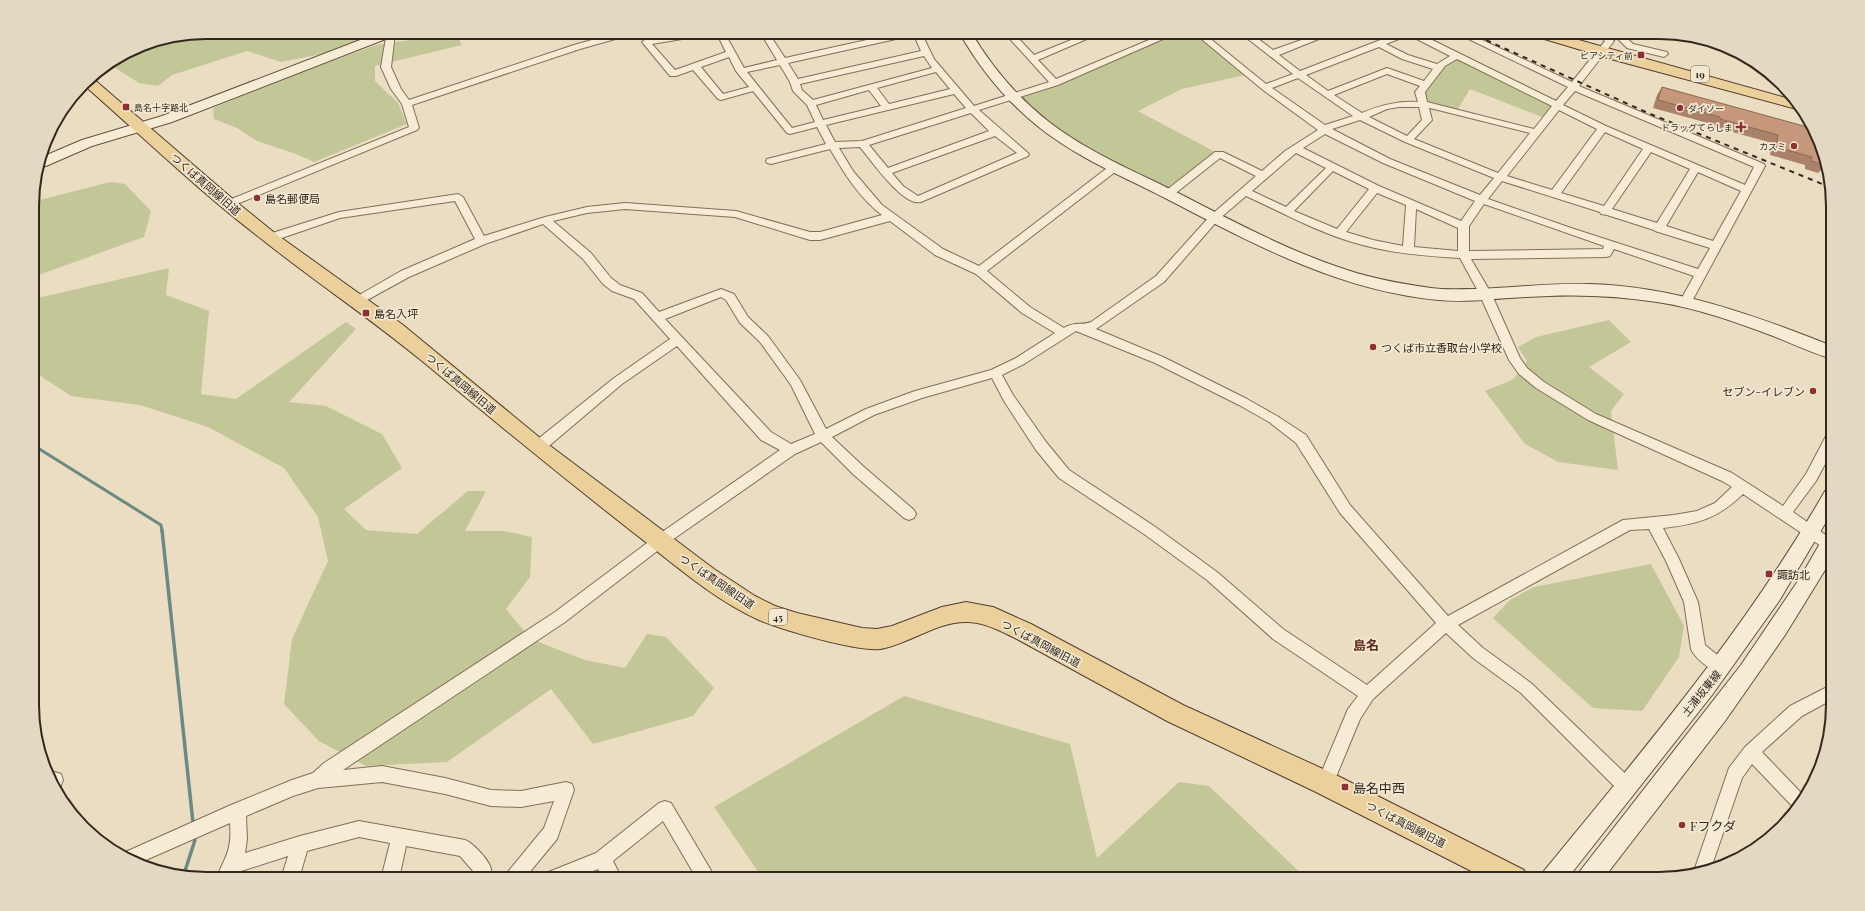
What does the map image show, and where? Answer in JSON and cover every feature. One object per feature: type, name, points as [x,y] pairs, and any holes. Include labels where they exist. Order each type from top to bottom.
[{"type":"main road","name":"19","points":[[1562,39],[1785,97]]},
{"type":"main road","name":"19","points":[[1573,39],[1604,50],[1792,104]]},
{"type":"main road","name":"つくば真岡線旧道","points":[[92,84],[228,204],[270,238],[358,301],[426,353],[538,447],[660,541],[706,576],[747,603],[769,614],[835,632],[862,638],[877,639],[892,636],[942,617],[966,612],[993,617],[1023,631],[1175,713],[1225,735],[1325,783],[1500,872]]},
{"type":"street","points":[[45,161],[87,143],[141,127],[374,39]]},
{"type":"street","points":[[228,204],[414,128],[407,104],[396,89],[386,67],[392,39]]},
{"type":"street","points":[[407,104],[577,47],[605,39]]},
{"type":"street","points":[[664,39],[646,42],[673,74],[732,53]]},
{"type":"street","points":[[724,39],[741,71],[790,131],[957,90]]},
{"type":"street","points":[[768,39],[781,62],[795,82],[798,91],[811,104],[833,146],[864,192],[878,207],[938,252],[980,271],[1026,310],[1063,333]]},
{"type":"street","points":[[741,71],[884,39]]},
{"type":"street","points":[[863,144],[899,188],[918,200],[1024,154],[996,132],[972,109],[938,69],[926,53],[919,39]]},
{"type":"street","points":[[968,39],[974,49],[1013,96],[1058,134],[1115,167],[1214,218],[1302,260],[1354,279],[1401,289],[1442,295],[1563,290],[1602,290],[1639,294],[1685,303],[1748,320],[1826,351]]},
{"type":"street","points":[[1014,39],[1054,83]]},
{"type":"street","points":[[1032,59],[1082,39]]},
{"type":"street","points":[[1206,39],[1266,87],[1325,129],[1340,138],[1397,165],[1481,200],[1702,274]]},
{"type":"street","points":[[1254,39],[1327,95],[1361,117],[1408,140],[1500,177],[1659,229],[1717,246]]},
{"type":"street","points":[[1272,54],[1313,39]]},
{"type":"street","points":[[1266,87],[1392,39]]},
{"type":"street","points":[[1423,39],[1603,128],[1746,189]]},
{"type":"street","points":[[1472,39],[1574,88],[1760,166],[1746,189],[1717,246],[1685,303]]},
{"type":"street","points":[[1608,39],[1610,41],[1604,50],[1481,200],[1464,226],[1464,255],[1485,293],[1515,360],[1523,371],[1540,385],[1592,417],[1727,477],[1826,540]]},
{"type":"street","points":[[1622,39],[1630,46],[1664,54]]},
{"type":"street","points":[[771,161],[833,146],[863,144],[1054,83],[1157,40]]},
{"type":"street","points":[[1380,44],[1405,57],[1440,68]]},
{"type":"street","points":[[795,82],[926,53]]},
{"type":"street","points":[[1408,140],[1427,120],[1420,92],[1442,64],[1456,56]]},
{"type":"street","points":[[695,66],[721,97],[754,88]]},
{"type":"street","points":[[811,104],[938,69]]},
{"type":"street","points":[[1327,95],[1387,71],[1426,86]]},
{"type":"street","points":[[872,87],[887,108]]},
{"type":"street","points":[[1084,329],[1102,321],[1160,280],[1214,218],[1263,175],[1296,149],[1325,129],[1361,117],[1384,107],[1399,104],[1423,105],[1536,132]]},
{"type":"street","points":[[1554,195],[1603,128]]},
{"type":"street","points":[[886,172],[996,132]]},
{"type":"street","points":[[1606,212],[1649,148]]},
{"type":"street","points":[[1296,149],[1375,188],[1464,226]]},
{"type":"street","points":[[1168,194],[1219,154],[1263,175]]},
{"type":"street","points":[[980,271],[1115,167]]},
{"type":"street","points":[[1288,211],[1332,167]]},
{"type":"street","points":[[1659,229],[1696,168]]},
{"type":"street","points":[[1339,234],[1375,188]]},
{"type":"street","points":[[1244,191],[1339,234],[1372,244],[1408,251],[1464,255],[1606,253],[1611,244]]},
{"type":"street","points":[[270,238],[339,215],[458,197],[481,241]]},
{"type":"street","points":[[1408,251],[1411,203]]},
{"type":"street","points":[[358,301],[405,274],[481,241],[545,220],[613,207],[706,211],[736,214],[796,234],[810,236],[820,236],[891,217]]},
{"type":"street","points":[[545,220],[587,256],[606,281],[616,288],[638,296],[766,436],[790,450]]},
{"type":"street","points":[[658,317],[721,293],[730,297],[744,320],[764,339],[796,383],[823,436],[859,471],[909,514]]},
{"type":"street","points":[[318,780],[330,769],[560,617],[660,541],[790,450],[823,436],[870,412],[919,394],[995,373],[1020,361],[1074,327],[1084,329],[1159,360],[1243,402],[1301,439],[1345,509],[1446,624],[1478,653],[1526,688],[1626,786]]},
{"type":"street","points":[[538,447],[618,381],[668,345],[678,340]]},
{"type":"street","points":[[995,373],[1008,398],[1041,446],[1064,474],[1149,530],[1212,576],[1278,634],[1368,694]]},
{"type":"street","points":[[1784,514],[1805,489],[1826,451]]},
{"type":"street","points":[[1325,783],[1354,714],[1368,694],[1446,624],[1628,524],[1653,523],[1702,516],[1717,509],[1742,486]]},
{"type":"street","points":[[1653,523],[1672,559],[1691,602],[1698,649],[1721,667]]},
{"type":"street","name":"土浦坂東線","points":[[1558,872],[1721,667],[1779,585],[1826,542]]},
{"type":"street","name":"土浦坂東線","points":[[1593,872],[1743,680],[1781,624],[1826,543]]},
{"type":"street","points":[[1703,866],[1735,774],[1751,752],[1796,711],[1826,695]]},
{"type":"street","points":[[1751,752],[1797,800]]},
{"type":"street","points":[[135,856],[292,788],[318,780],[382,774],[445,786],[491,798],[521,799],[566,790],[551,833],[519,872]]},
{"type":"street","points":[[570,872],[602,859],[665,809],[703,872]]},
{"type":"street","points":[[229,872],[240,841],[237,811]]},
{"type":"street","points":[[229,872],[300,844],[359,829],[464,848],[482,869],[481,872]]},
{"type":"street","points":[[392,872],[400,836]]},
{"type":"street","points":[[292,872],[300,844]]},
{"type":"street","points":[[602,859],[609,872]]},
{"type":"green space","points":[[195,39],[362,39],[327,53],[281,62],[247,51],[172,75],[158,86],[139,83],[113,67],[132,56],[173,42]]},
{"type":"green space","points":[[417,39],[454,39],[459,40],[462,45],[375,66],[375,81],[398,103],[407,124],[314,162],[296,154],[257,141],[237,128],[214,119],[213,108],[286,78],[376,45]]},
{"type":"green space","points":[[1159,39],[1206,39],[1250,74],[1182,89],[1138,111],[1219,154],[1168,194],[1104,162],[1013,96],[1055,83]]},
{"type":"green space","points":[[1456,56],[1559,106],[1547,119],[1470,89],[1456,112],[1423,105],[1420,92],[1440,68]]},
{"type":"green space","points":[[110,182],[125,184],[151,211],[144,237],[39,275],[39,200]]},
{"type":"green space","points":[[169,268],[166,295],[209,311],[201,394],[236,399],[346,322],[356,329],[289,402],[326,406],[382,434],[402,468],[344,509],[366,530],[417,534],[468,491],[486,491],[465,531],[504,531],[532,537],[530,577],[506,609],[531,639],[585,660],[625,668],[647,634],[666,637],[714,688],[693,716],[593,744],[551,689],[447,762],[366,766],[319,741],[284,704],[292,639],[328,561],[318,517],[284,468],[208,427],[140,405],[71,396],[39,375],[39,298]]},
{"type":"green space","points":[[1609,320],[1631,342],[1589,367],[1624,394],[1611,411],[1618,470],[1558,462],[1525,444],[1485,391],[1514,379],[1527,361],[1518,347],[1536,337]]},
{"type":"green space","points":[[1651,564],[1684,626],[1679,657],[1642,711],[1593,708],[1493,618],[1510,600],[1534,587]]},
{"type":"green space","points":[[904,696],[1070,744],[1097,858],[1179,782],[1209,786],[1300,872],[758,872],[714,807]]},
{"type":"building","points":[[1662,87],[1806,127],[1820,164],[1811,161],[1812,157],[1776,147],[1778,135],[1658,100]]},
{"type":"waterway","points":[[39,449],[161,525],[162,531]]},
{"type":"waterway","points":[[162,530],[193,823]]},
{"type":"waterway","points":[[185,871],[195,840]]},
{"type":"railway","points":[[1484,39],[1648,113],[1825,185]]},
{"type":"place","name":"ピアシティ前","points":[[1641,55]]},
{"type":"place","name":"島名十字路北","points":[[126,107]]},
{"type":"place","name":"ダイソー","points":[[1680,108]]},
{"type":"place","name":"ドラッグてらしま","points":[[1741,127]]},
{"type":"place","name":"カスミ","points":[[1794,146]]},
{"type":"place","name":"島名郵便局","points":[[257,198]]},
{"type":"place","name":"島名入坪","points":[[366,313]]},
{"type":"place","name":"つくば市立香取台小学校","points":[[1373,347]]},
{"type":"place","name":"セブン-イレブン","points":[[1813,391]]},
{"type":"place","name":"諏訪北","points":[[1769,574]]},
{"type":"place","name":"島名中西","points":[[1345,787]]},
{"type":"place","name":"Fフクダ","points":[[1682,825]]},
{"type":"district","name":"島名","points":[[1366,644]]}]
